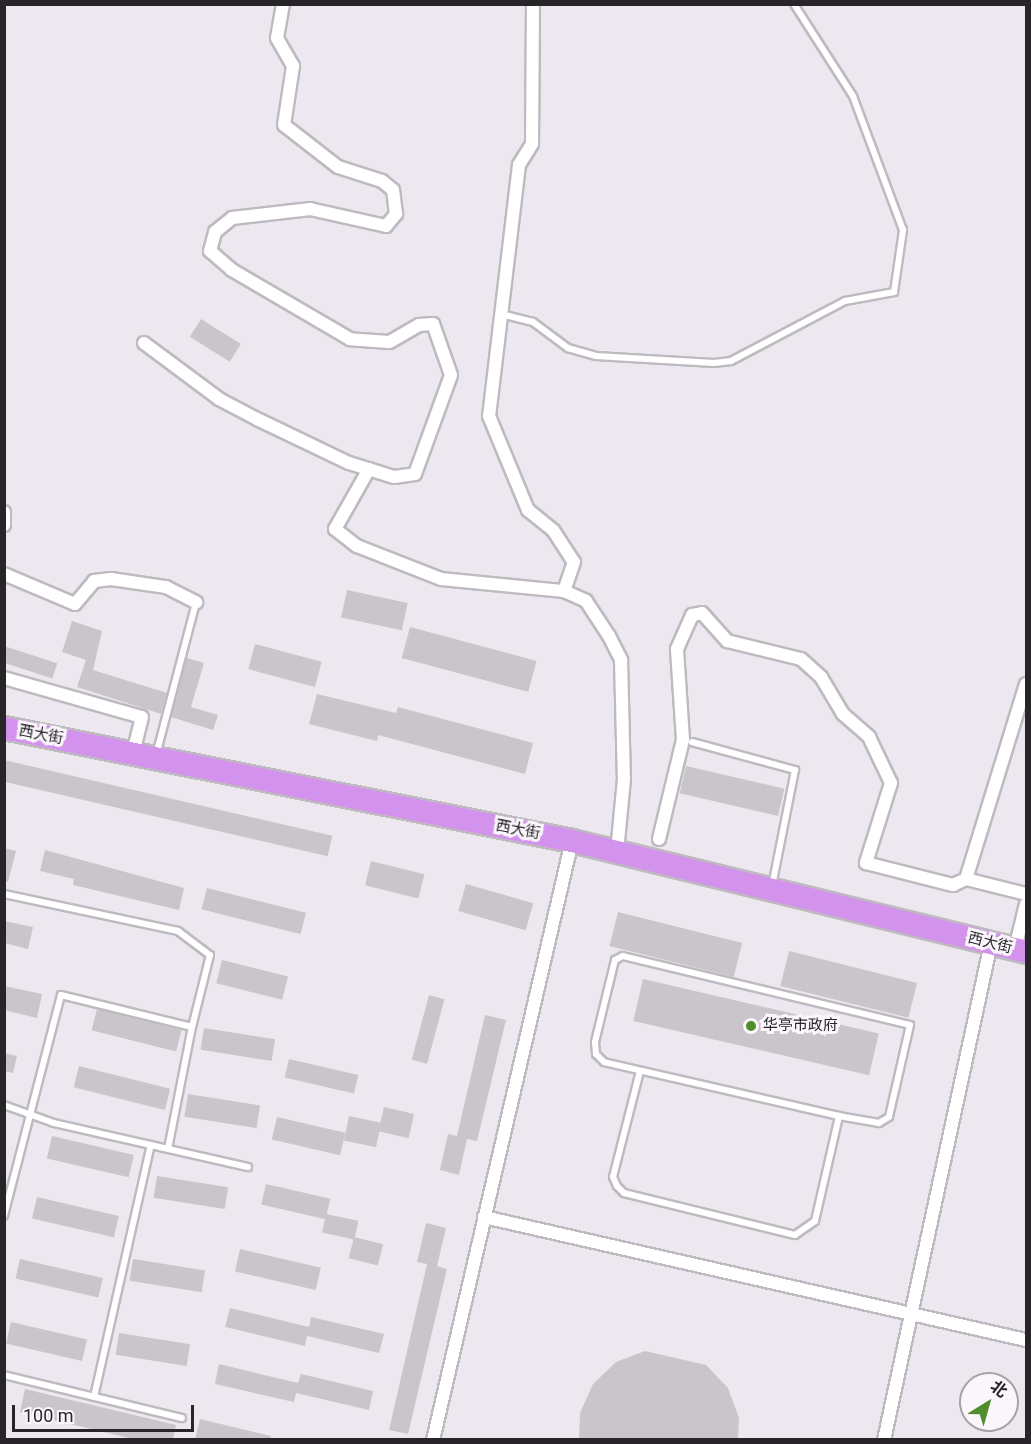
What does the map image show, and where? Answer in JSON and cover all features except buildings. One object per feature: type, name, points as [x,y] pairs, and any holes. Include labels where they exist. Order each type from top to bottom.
[{"type":"highway","name":"西大街","points":[[4,728],[572,841],[1021,951]]},
{"type":"street","points":[[144,343],[219,399],[369,469],[394,477],[415,474],[451,375],[433,324],[418,325],[388,342],[350,339],[232,270],[210,250],[215,232],[232,219],[310,210],[386,226],[396,214],[393,190],[329,162],[284,125],[293,66],[277,38],[282,4]]},
{"type":"street","points":[[533,4],[532,144],[519,165],[505,315],[489,416],[528,510],[554,530],[574,562],[564,591]]},
{"type":"street","points":[[369,469],[335,529],[357,546],[441,579],[564,591],[586,601],[621,660],[624,779],[617,852]]},
{"type":"street","points":[[4,512],[4,525]]},
{"type":"street","points":[[4,574],[75,604],[94,581],[111,579],[166,587],[196,602]]},
{"type":"street","points":[[659,839],[683,740],[677,649],[692,615],[702,613],[727,641],[801,659],[821,677],[843,714],[868,737],[891,783],[866,863],[953,885],[966,879],[1026,894]]},
{"type":"street","points":[[4,678],[141,717],[144,756]]},
{"type":"street","points":[[966,879],[1026,684]]},
{"type":"street","points":[[433,1440],[572,841]]},
{"type":"street","points":[[1021,951],[1026,904]]},
{"type":"street","points":[[884,1440],[991,944]]},
{"type":"street","points":[[484,1217],[1026,1340]]},
{"type":"lane","points":[[505,315],[533,322],[568,348],[596,356],[714,363],[731,361],[768,337],[845,302],[894,292],[903,230],[853,96],[794,4]]},
{"type":"lane","points":[[144,756],[196,602]]},
{"type":"lane","points":[[692,742],[795,770],[772,890]]},
{"type":"lane","points":[[4,894],[178,931],[210,955],[192,1027],[168,1149]]},
{"type":"lane","points":[[622,956],[910,1026],[889,1117],[879,1123],[640,1071],[596,1054],[615,960],[622,956]]},
{"type":"lane","points":[[4,1216],[29,1111],[61,995],[192,1027]]},
{"type":"lane","points":[[640,1071],[613,1177],[617,1186],[624,1193],[795,1235],[815,1221],[839,1116]]},
{"type":"lane","points":[[4,1105],[29,1111],[54,1123],[248,1167]]},
{"type":"lane","points":[[94,1397],[151,1145]]},
{"type":"lane","points":[[4,1375],[182,1418]]},
{"type":"place","name":"华亭市政府","points":[[751,1026]]}]
